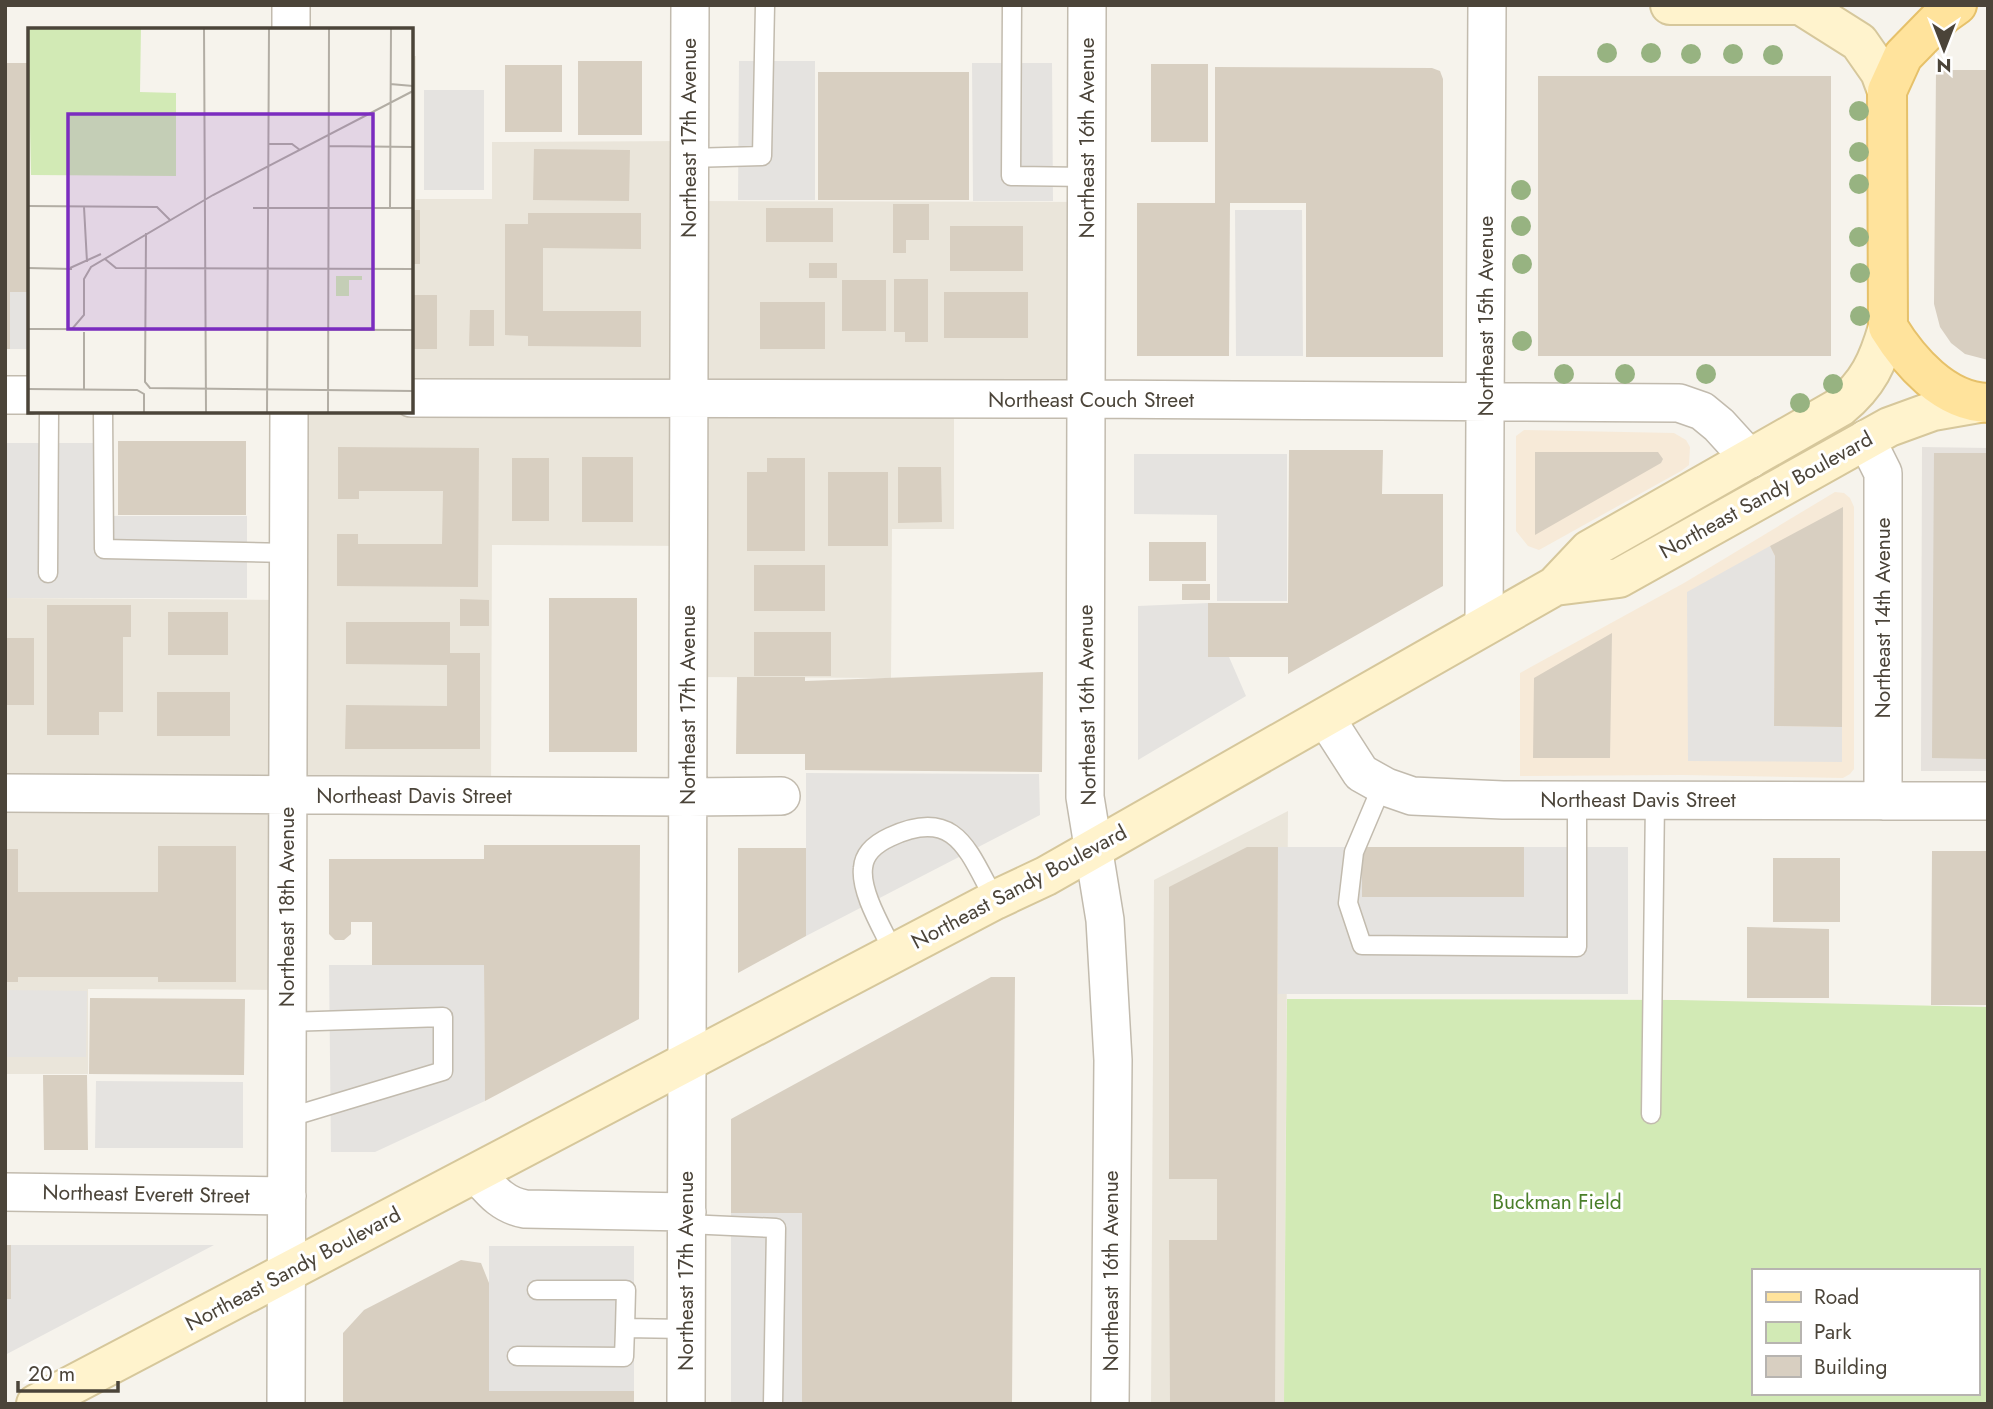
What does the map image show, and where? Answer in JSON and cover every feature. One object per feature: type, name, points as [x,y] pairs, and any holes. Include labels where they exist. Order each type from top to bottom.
[{"type":"main road","points":[[1670,5],[1803,6],[1860,42],[1880,72],[1887,91],[1888,327],[1902,351],[1926,375],[1944,388],[1983,403]]},
{"type":"main road","points":[[1887,91],[1903,56],[1943,15],[1957,5]]},
{"type":"main road","name":"Northeast Sandy Boulevard","points":[[36,1404],[995,900],[1046,876],[1555,586],[1589,550],[1840,407],[1866,382],[1880,356],[1888,327]]},
{"type":"main road","name":"Northeast Sandy Boulevard","points":[[1555,586],[1619,578],[1889,427],[1947,408],[1983,403]]},
{"type":"street","points":[[291,5],[291,28]]},
{"type":"street","name":"Northeast 17th Avenue","points":[[686,1404],[690,5]]},
{"type":"street","name":"Northeast 16th Avenue","points":[[1087,5],[1085,797],[1105,920],[1112,1060],[1110,1404]]},
{"type":"street","name":"Northeast 15th Avenue","points":[[1484,626],[1487,5]]},
{"type":"street","points":[[5,395],[28,395]]},
{"type":"street","name":"Northeast Couch Street","points":[[413,398],[1679,403],[1702,411],[1719,425],[1750,459]]},
{"type":"street","name":"Northeast 18th Avenue","points":[[286,1404],[289,413]]},
{"type":"street","name":"Northeast 14th Avenue","points":[[1866,439],[1883,473],[1883,801]]},
{"type":"street","name":"Northeast Davis Street","points":[[1325,717],[1361,773],[1382,786],[1412,796],[1577,800],[1988,802]]},
{"type":"street","name":"Northeast Davis Street","points":[[5,793],[780,796]]},
{"type":"street","points":[[476,1173],[496,1196],[511,1206],[687,1218]]},
{"type":"street","name":"Northeast Everett Street","points":[[5,1192],[287,1196]]},
{"type":"lane","points":[[689,158],[762,156],[765,5]]},
{"type":"lane","points":[[1012,5],[1011,176],[1087,177]]},
{"type":"lane","points":[[48,573],[49,413]]},
{"type":"lane","points":[[103,413],[104,549],[289,552]]},
{"type":"lane","points":[[1382,786],[1354,852],[1348,903],[1362,945],[1577,947],[1577,800]]},
{"type":"lane","points":[[1651,1114],[1655,800]]},
{"type":"lane","points":[[894,953],[863,882],[863,866],[873,847],[889,837],[928,826],[944,829],[961,840],[995,900]]},
{"type":"lane","points":[[287,1022],[443,1017],[443,1071],[287,1118]]},
{"type":"lane","points":[[687,1218],[776,1228],[773,1404]]},
{"type":"lane","points":[[517,1356],[624,1357],[626,1290],[537,1290]]},
{"type":"lane","points":[[625,1328],[686,1329]]},
{"type":"shaded area","points":[[413,56],[416,56],[416,199],[492,199],[492,142],[686,141],[687,201],[1084,202],[1085,398],[954,398],[954,529],[892,529],[891,678],[690,677],[690,546],[492,545],[491,794],[285,793],[285,990],[88,989],[88,1074],[5,1074],[5,598],[291,600],[292,413],[413,413]]},
{"type":"shaded area","points":[[739,61],[815,61],[815,200],[738,200]]},
{"type":"shaded area","points":[[972,63],[1052,63],[1053,201],[973,201]]},
{"type":"shaded area","points":[[424,90],[484,90],[484,190],[424,190]]},
{"type":"shaded area","points":[[1235,210],[1302,210],[1303,356],[1236,356]]},
{"type":"shaded area","points":[[10,292],[28,292],[28,349],[10,349]]},
{"type":"shaded area","points":[[1524,430],[1674,433],[1686,440],[1690,447],[1689,465],[1539,550],[1528,546],[1516,531],[1516,436]]},
{"type":"shaded area","points":[[6,443],[94,443],[95,516],[247,516],[247,598],[6,598]]},
{"type":"shaded area","points":[[1922,447],[1988,448],[1988,771],[1921,771]]},
{"type":"shaded area","points":[[1134,454],[1287,454],[1287,601],[1217,601],[1217,515],[1134,514]]},
{"type":"shaded area","points":[[1835,492],[1844,493],[1854,507],[1854,769],[1850,774],[1843,778],[1520,776],[1520,673],[1684,583]]},
{"type":"shaded area","points":[[1770,546],[1775,556],[1774,726],[1842,727],[1842,762],[1688,761],[1687,592]]},
{"type":"shaded area","points":[[1208,603],[1208,656],[1229,657],[1246,696],[1138,760],[1138,606]]},
{"type":"shaded area","points":[[806,773],[1039,774],[1040,815],[806,936]]},
{"type":"shaded area","points":[[1288,811],[1284,1404],[1151,1404],[1154,880]]},
{"type":"shaded area","points":[[1278,847],[1362,847],[1524,896],[1524,847],[1628,847],[1628,994],[1278,994]]},
{"type":"shaded area","points":[[329,965],[484,965],[485,1101],[375,1152],[331,1152]]},
{"type":"shaded area","points":[[5,990],[87,991],[86,1057],[5,1057]]},
{"type":"shaded area","points":[[96,1081],[243,1082],[243,1148],[95,1148]]},
{"type":"shaded area","points":[[731,1213],[802,1213],[802,1404],[731,1404]]},
{"type":"shaded area","points":[[11,1245],[214,1245],[5,1355],[5,1299],[11,1299]]},
{"type":"shaded area","points":[[489,1246],[634,1246],[634,1391],[489,1391]]},
{"type":"green space","name":"Buckman Field","points":[[1287,999],[1678,1000],[1988,1007],[1988,1404],[1284,1404]]},
{"type":"building","points":[[578,61],[642,61],[642,135],[578,135]]},
{"type":"building","points":[[5,63],[28,63],[28,292],[10,292],[10,349],[5,349]]},
{"type":"building","points":[[1151,64],[1208,64],[1208,142],[1151,142]]},
{"type":"building","points":[[505,65],[562,65],[562,132],[505,132]]},
{"type":"building","points":[[1215,67],[1432,68],[1440,71],[1443,79],[1443,357],[1306,357],[1306,203],[1230,203],[1229,356],[1137,356],[1137,203],[1215,203]]},
{"type":"building","points":[[1936,70],[1988,70],[1988,360],[1965,354],[1951,343],[1940,327],[1934,304]]},
{"type":"building","points":[[818,72],[969,72],[969,200],[818,200]]},
{"type":"building","points":[[1538,76],[1831,76],[1831,356],[1538,356]]},
{"type":"building","points":[[534,149],[630,150],[629,201],[533,200]]},
{"type":"building","points":[[893,204],[929,204],[929,240],[906,240],[906,253],[893,253]]},
{"type":"building","points":[[766,208],[833,208],[833,242],[766,242]]},
{"type":"building","points":[[413,210],[420,210],[420,264],[413,264]]},
{"type":"building","points":[[528,213],[641,213],[641,249],[543,248],[543,311],[641,311],[641,347],[528,346],[528,336],[505,335],[505,224],[528,224]]},
{"type":"building","points":[[950,226],[1023,226],[1023,271],[950,271]]},
{"type":"building","points":[[809,263],[837,263],[837,278],[809,278]]},
{"type":"building","points":[[894,279],[928,279],[928,342],[905,342],[905,332],[894,332]]},
{"type":"building","points":[[842,280],[886,280],[886,331],[842,331]]},
{"type":"building","points":[[944,292],[1028,292],[1028,338],[944,338]]},
{"type":"building","points":[[413,295],[437,295],[437,349],[413,349]]},
{"type":"building","points":[[760,302],[825,302],[825,349],[760,349]]},
{"type":"building","points":[[470,310],[494,310],[494,346],[469,346]]},
{"type":"building","points":[[118,441],[246,441],[246,515],[118,515]]},
{"type":"building","points":[[338,447],[479,448],[478,587],[337,586],[337,534],[358,534],[358,544],[442,544],[443,491],[359,491],[359,499],[338,499]]},
{"type":"building","points":[[1289,450],[1383,450],[1382,494],[1443,494],[1443,586],[1288,674],[1288,657],[1208,657],[1208,603],[1288,603]]},
{"type":"building","points":[[1535,452],[1658,452],[1663,459],[1661,463],[1535,535]]},
{"type":"building","points":[[1934,453],[1988,453],[1988,759],[1932,758]]},
{"type":"building","points":[[582,457],[633,457],[633,522],[582,522]]},
{"type":"building","points":[[512,458],[549,458],[549,521],[512,521]]},
{"type":"building","points":[[767,458],[805,458],[805,551],[747,551],[747,472],[767,472]]},
{"type":"building","points":[[898,467],[941,467],[942,522],[898,523]]},
{"type":"building","points":[[828,472],[888,472],[888,546],[828,546]]},
{"type":"building","points":[[1843,507],[1842,727],[1774,726],[1775,556],[1770,546]]},
{"type":"building","points":[[1149,542],[1206,542],[1206,581],[1149,581]]},
{"type":"building","points":[[754,565],[825,565],[825,611],[754,611]]},
{"type":"building","points":[[1182,584],[1210,584],[1210,600],[1182,600]]},
{"type":"building","points":[[549,598],[637,598],[637,752],[549,752]]},
{"type":"building","points":[[460,599],[489,600],[489,626],[460,626]]},
{"type":"building","points":[[47,605],[131,605],[131,637],[123,637],[123,712],[99,712],[99,735],[47,735]]},
{"type":"building","points":[[168,612],[228,612],[228,655],[168,655]]},
{"type":"building","points":[[346,622],[450,622],[450,653],[480,653],[480,749],[345,749],[346,705],[447,706],[447,665],[346,664]]},
{"type":"building","points":[[754,632],[831,632],[831,676],[754,676]]},
{"type":"building","points":[[1612,633],[1610,758],[1533,758],[1534,678]]},
{"type":"building","points":[[5,638],[34,638],[34,705],[5,705]]},
{"type":"building","points":[[1043,672],[1042,772],[805,770],[805,754],[736,754],[737,677],[805,677],[805,681]]},
{"type":"building","points":[[157,692],[230,692],[230,736],[157,736]]},
{"type":"building","points":[[484,845],[640,845],[639,1019],[485,1101],[484,965],[372,965],[372,922],[351,922],[351,934],[344,940],[335,940],[329,934],[329,859],[484,859]]},
{"type":"building","points":[[158,846],[236,846],[236,982],[158,982],[158,977],[18,977],[18,982],[5,982],[5,849],[18,849],[18,892],[158,892]]},
{"type":"building","points":[[1247,847],[1278,847],[1275,1404],[1170,1404],[1169,1240],[1217,1240],[1217,1179],[1169,1179],[1169,887]]},
{"type":"building","points":[[1362,847],[1524,847],[1524,897],[1362,897]]},
{"type":"building","points":[[738,848],[806,848],[806,936],[738,973]]},
{"type":"building","points":[[1932,851],[1988,851],[1988,1005],[1931,1005]]},
{"type":"building","points":[[1773,858],[1840,858],[1840,922],[1773,922]]},
{"type":"building","points":[[1747,927],[1829,929],[1829,998],[1747,998]]},
{"type":"building","points":[[991,977],[1015,977],[1012,1404],[802,1404],[802,1213],[731,1213],[731,1119]]},
{"type":"building","points":[[90,998],[245,999],[244,1075],[89,1074]]},
{"type":"building","points":[[43,1075],[87,1075],[88,1150],[44,1150]]},
{"type":"building","points":[[5,1245],[11,1245],[11,1299],[5,1299]]},
{"type":"building","points":[[461,1260],[481,1263],[489,1283],[489,1391],[634,1391],[634,1404],[343,1404],[343,1333],[364,1310]]}]
